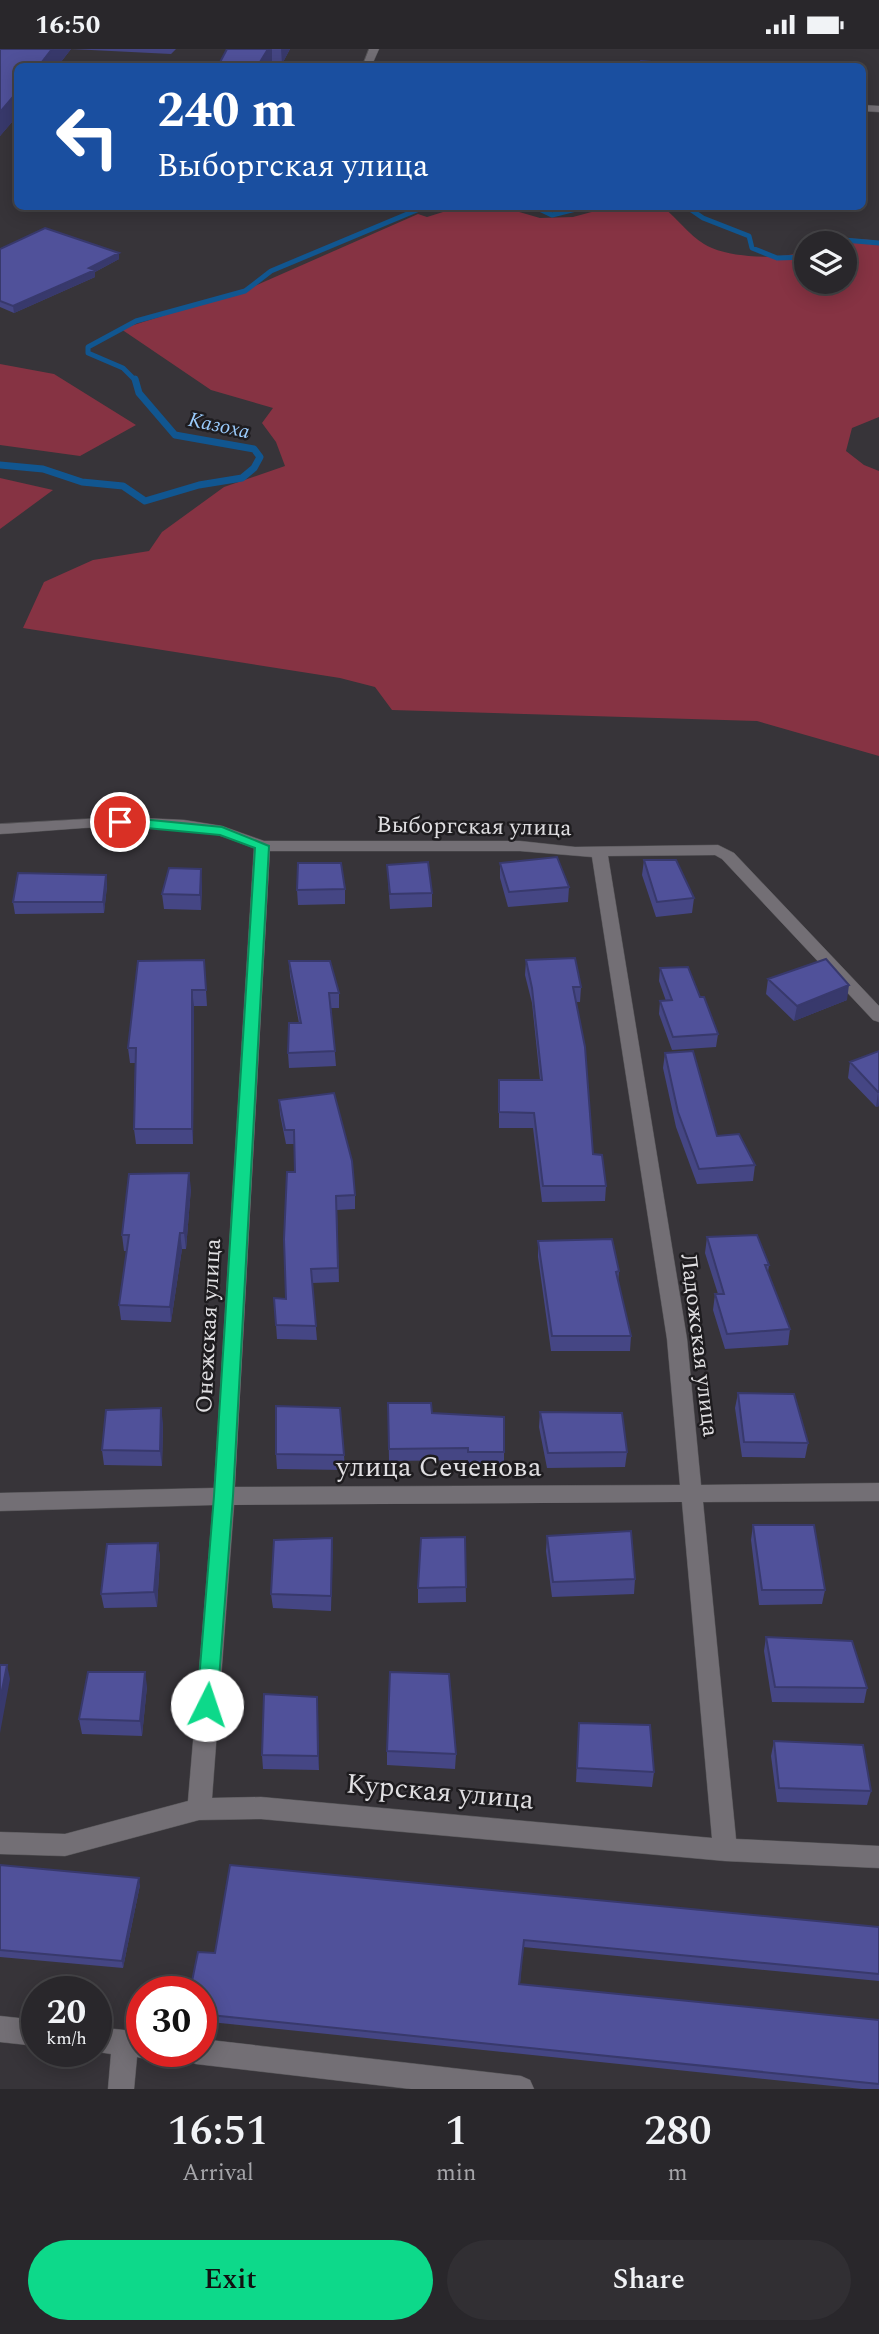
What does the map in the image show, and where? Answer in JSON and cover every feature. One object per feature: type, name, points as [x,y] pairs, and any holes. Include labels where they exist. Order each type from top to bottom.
[{"type":"street","name":"Выборгская улица","points":[[0,829],[120,822],[184,825],[222,831],[262,846],[520,846],[575,852],[718,850],[728,856],[879,1016]]},
{"type":"street","name":"Онежская улица","points":[[199,1809],[224,1496],[262,846]]},
{"type":"street","name":"Ладожская улица","points":[[598,851],[677,1339],[725,1850]]},
{"type":"street","name":"улица Сеченова","points":[[0,1502],[224,1496],[879,1492]]},
{"type":"street","name":"Курская улица","points":[[0,1843],[65,1845],[199,1809],[261,1808],[725,1850],[879,1857]]},
{"type":"street","points":[[0,2029],[21,2031]]},
{"type":"street","points":[[217,2053],[521,2089]]},
{"type":"street","points":[[121,2089],[127,2067]]},
{"type":"shaded area","points":[[449,210],[512,210],[540,218],[573,217],[599,210],[666,210],[699,240],[714,249],[740,255],[770,257],[794,254],[794,294],[857,294],[857,239],[879,241],[879,417],[852,428],[846,451],[864,465],[879,471],[879,756],[757,721],[392,710],[375,687],[340,678],[23,628],[44,582],[93,560],[149,551],[162,532],[224,487],[285,466],[276,442],[262,423],[273,408],[211,390],[121,329],[250,288],[418,214],[427,217]]},
{"type":"shaded area","points":[[0,364],[54,374],[136,425],[80,456],[0,445]]},
{"type":"shaded area","points":[[0,478],[53,490],[0,529]]},
{"type":"building","points":[[0,49],[52,49],[41,63],[14,63],[14,96],[0,112]]},
{"type":"building","points":[[227,49],[268,49],[259,63],[220,63]]},
{"type":"building","points":[[45,228],[119,253],[89,268],[95,270],[13,306],[0,301],[0,249]]},
{"type":"building","points":[[557,857],[569,887],[509,892],[500,863]]},
{"type":"building","points":[[644,860],[676,860],[694,898],[657,902]]},
{"type":"building","points":[[428,862],[432,893],[390,894],[387,865]]},
{"type":"building","points":[[298,863],[341,863],[345,889],[297,890]]},
{"type":"building","points":[[169,868],[201,869],[200,895],[162,894]]},
{"type":"building","points":[[18,873],[106,875],[103,902],[13,902]]},
{"type":"building","points":[[575,958],[581,987],[573,987],[585,1047],[593,1154],[602,1155],[606,1186],[543,1186],[534,1113],[499,1112],[499,1080],[542,1080],[532,988],[526,960]]},
{"type":"building","points":[[826,959],[849,985],[797,1006],[768,979]]},
{"type":"building","points":[[204,960],[206,990],[192,990],[192,1129],[134,1129],[136,1048],[128,1048],[138,961]]},
{"type":"building","points":[[289,961],[330,961],[339,993],[329,993],[335,1051],[288,1053],[289,1023],[301,1023]]},
{"type":"building","points":[[688,967],[700,997],[704,997],[718,1034],[673,1037],[660,1001],[672,1000],[660,968]]},
{"type":"building","points":[[693,1051],[717,1136],[739,1134],[755,1165],[699,1169],[678,1112],[665,1053]]},
{"type":"building","points":[[879,1051],[879,1092],[878,1092],[850,1062]]},
{"type":"building","points":[[334,1093],[352,1161],[355,1195],[336,1196],[338,1268],[311,1269],[316,1326],[276,1325],[274,1298],[286,1299],[284,1239],[287,1172],[295,1172],[294,1130],[285,1130],[279,1100]]},
{"type":"building","points":[[189,1173],[184,1233],[180,1233],[170,1307],[119,1305],[129,1235],[122,1235],[129,1174]]},
{"type":"building","points":[[757,1235],[769,1265],[765,1265],[790,1329],[727,1334],[715,1294],[724,1294],[707,1237]]},
{"type":"building","points":[[612,1239],[619,1271],[616,1272],[631,1336],[552,1336],[538,1241]]},
{"type":"building","points":[[738,1393],[794,1394],[808,1443],[744,1442]]},
{"type":"building","points":[[388,1403],[431,1403],[432,1413],[504,1417],[504,1452],[468,1452],[468,1448],[389,1449]]},
{"type":"building","points":[[276,1406],[340,1408],[344,1455],[276,1454]]},
{"type":"building","points":[[161,1408],[160,1451],[102,1450],[106,1410]]},
{"type":"building","points":[[540,1412],[622,1413],[627,1452],[548,1453]]},
{"type":"building","points":[[753,1525],[814,1525],[825,1590],[762,1590]]},
{"type":"building","points":[[631,1531],[635,1579],[553,1582],[547,1536]]},
{"type":"building","points":[[465,1537],[466,1587],[418,1588],[421,1538]]},
{"type":"building","points":[[332,1538],[331,1596],[271,1594],[274,1540]]},
{"type":"building","points":[[158,1543],[154,1592],[101,1594],[107,1544]]},
{"type":"building","points":[[766,1637],[852,1641],[867,1688],[775,1687]]},
{"type":"building","points":[[0,1665],[7,1665],[0,1700]]},
{"type":"building","points":[[88,1672],[145,1672],[140,1721],[79,1719]]},
{"type":"building","points":[[390,1672],[449,1674],[456,1754],[387,1751]]},
{"type":"building","points":[[264,1694],[317,1697],[318,1756],[262,1755]]},
{"type":"building","points":[[579,1723],[650,1725],[654,1772],[577,1768]]},
{"type":"building","points":[[774,1741],[863,1745],[871,1791],[779,1788]]},
{"type":"building","points":[[0,1865],[139,1878],[122,1961],[0,1950]]},
{"type":"building","points":[[230,1865],[879,1927],[879,1974],[524,1940],[519,1984],[879,2020],[879,2084],[217,2016],[217,1976],[193,1976],[198,1952],[215,1953]]},
{"type":"waterway","name":"Казоха","points":[[135,380],[123,368],[88,353],[88,347],[136,321],[245,291],[271,271],[417,210]]},
{"type":"waterway","name":"Казоха","points":[[541,210],[552,215],[572,210]]},
{"type":"waterway","name":"Казоха","points":[[691,210],[703,218],[749,236],[752,248],[777,258],[794,257]]},
{"type":"waterway","name":"Казоха","points":[[857,241],[879,243]]},
{"type":"waterway","name":"Казоха","points":[[0,465],[43,469],[82,482],[123,486],[145,501],[199,485],[242,478],[254,468],[260,457],[254,449],[175,435],[139,393],[135,380]]},
{"type":"route","points":[[120,822],[184,825],[222,831],[262,846],[224,1496],[207,1705]]}]
